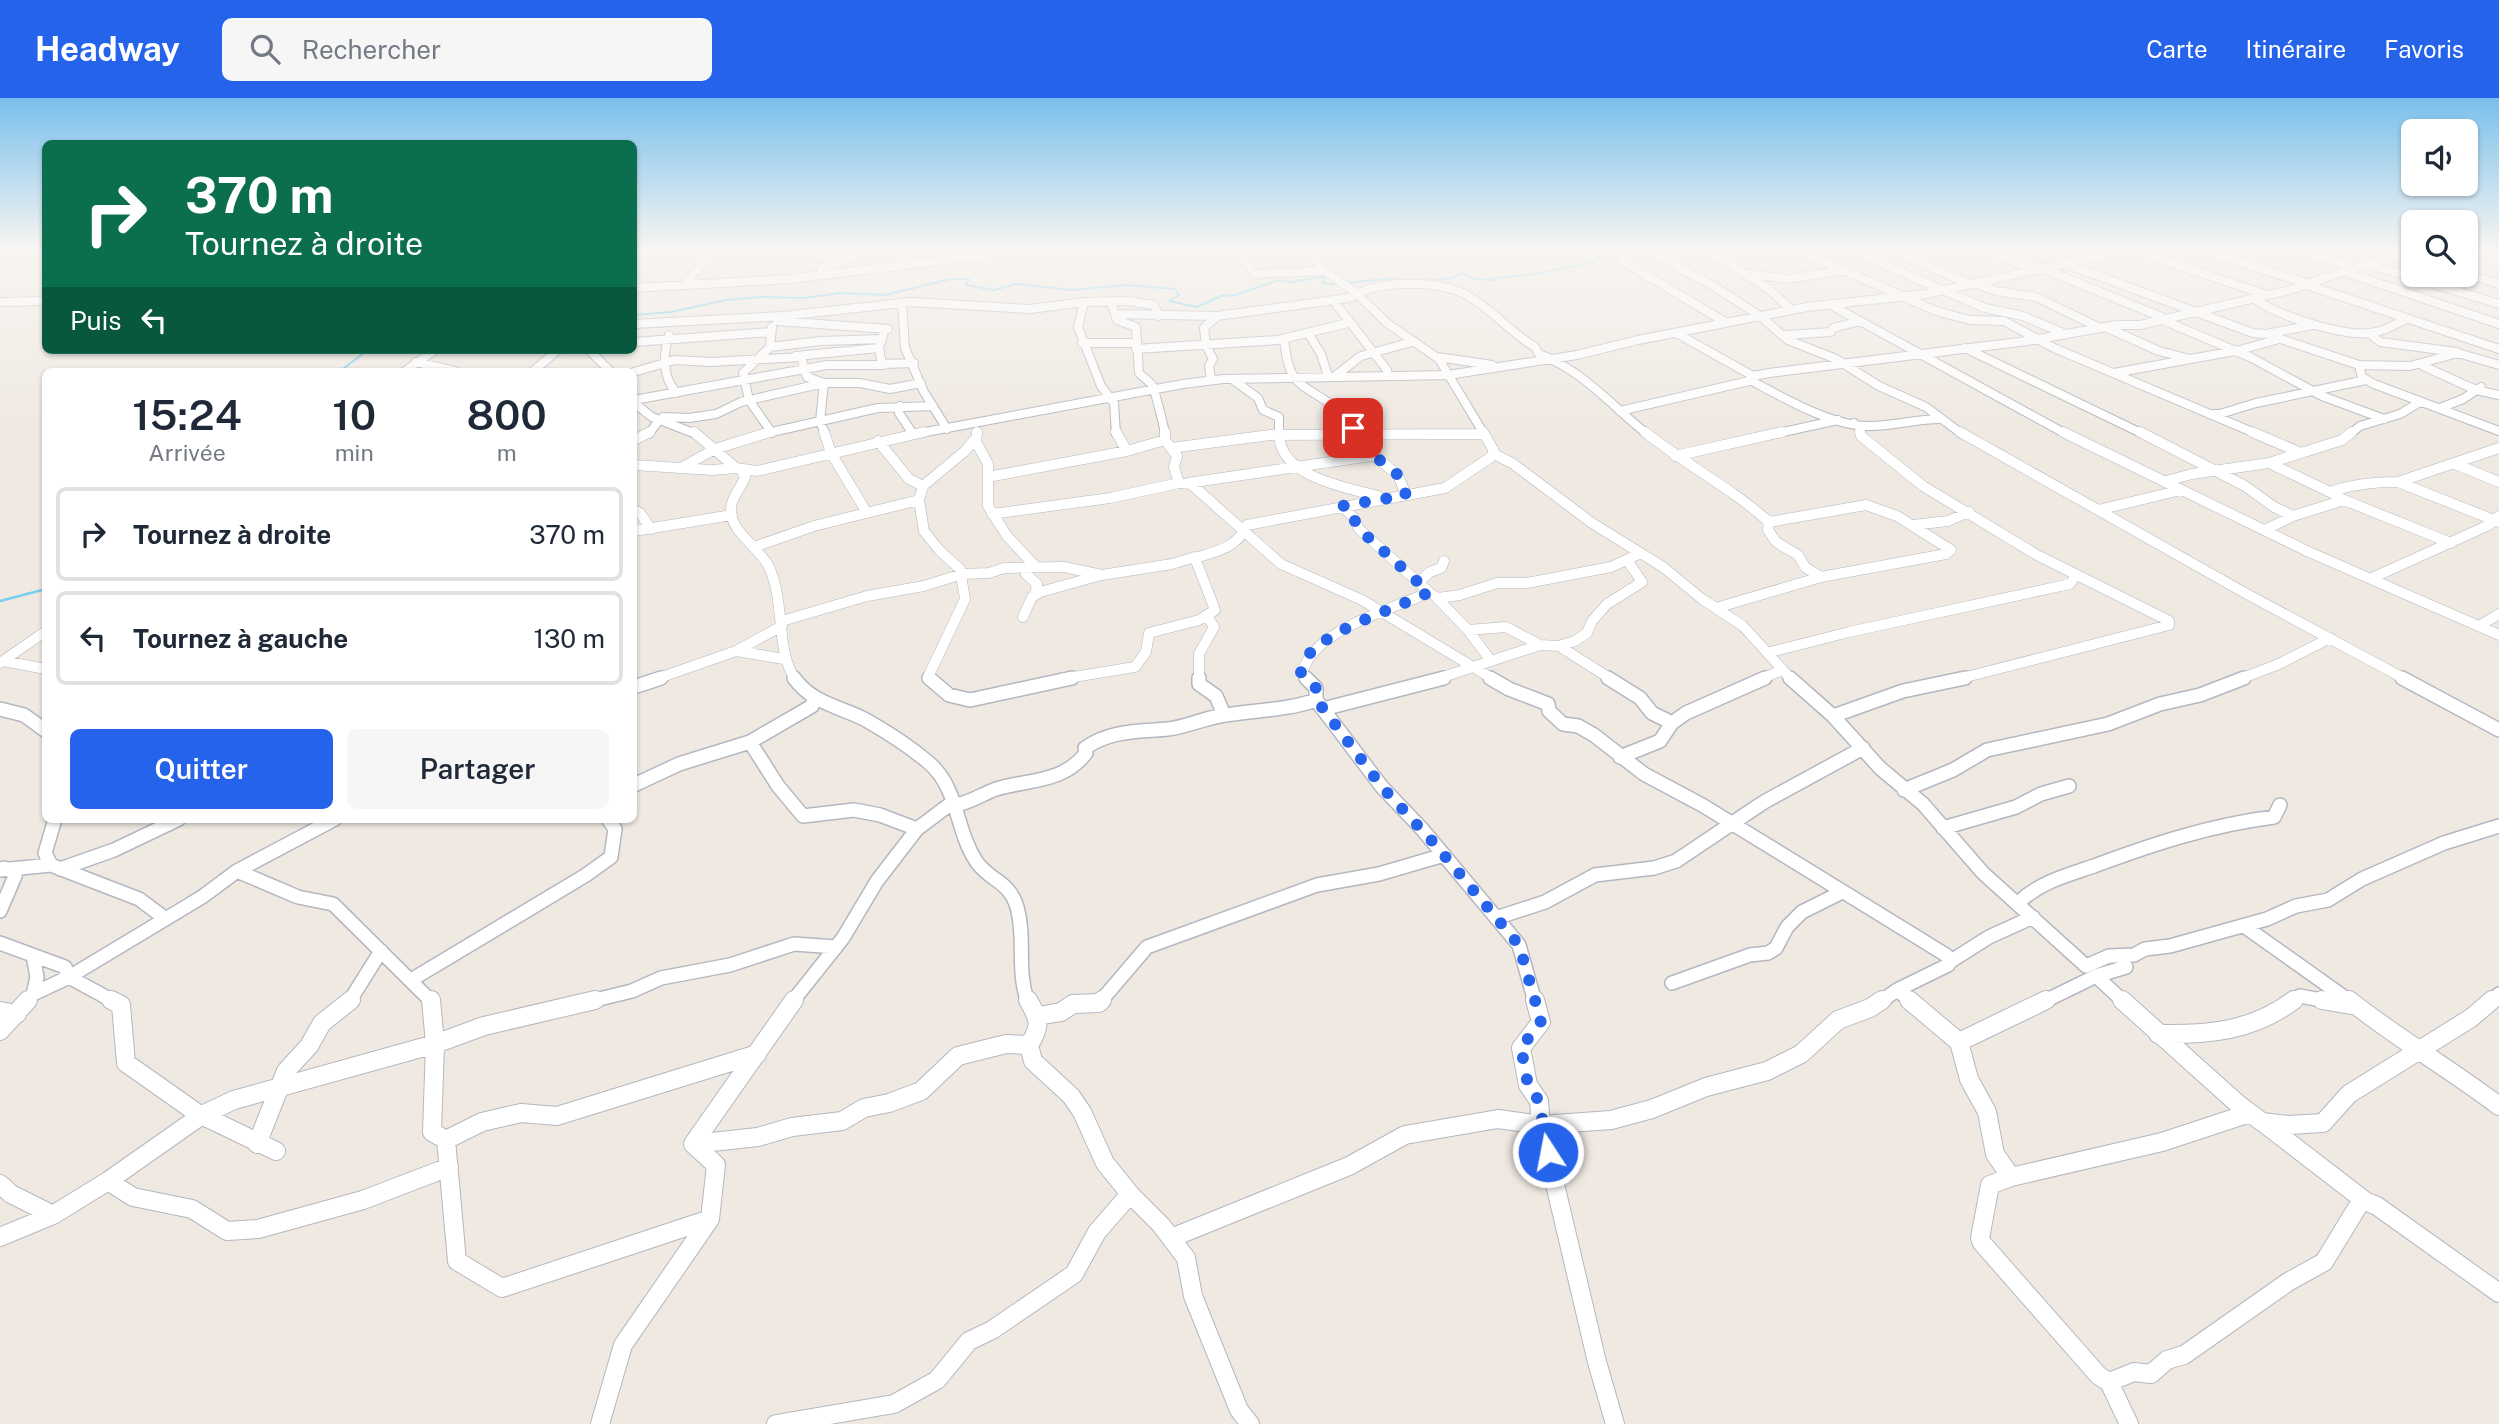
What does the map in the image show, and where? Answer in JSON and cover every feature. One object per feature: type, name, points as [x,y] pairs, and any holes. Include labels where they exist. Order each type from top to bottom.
[{"type":"street","points":[[637,324],[771,318],[851,309]]},
{"type":"street","points":[[902,309],[905,348],[947,429]]},
{"type":"street","points":[[1082,309],[1078,327],[1082,344],[1101,386],[1112,399],[1117,415],[1116,436],[1127,452]]},
{"type":"street","points":[[1113,309],[1117,320],[1136,327],[1138,333],[1135,346],[1140,376],[1154,390],[1168,444],[1177,456],[1174,467],[1184,483],[1244,529],[1281,564],[1362,600],[1509,689],[1548,704],[1549,711],[1555,718],[1568,726],[1583,729],[1674,792],[1731,823],[1940,951],[1951,961]]},
{"type":"street","points":[[1156,309],[1159,316]]},
{"type":"street","points":[[1115,314],[1217,316],[1287,309]]},
{"type":"street","points":[[1339,309],[1387,370],[1388,375]]},
{"type":"street","points":[[1372,309],[1412,342],[1437,357],[1502,368]]},
{"type":"street","points":[[1482,309],[1535,347],[1539,354],[1553,359],[1603,395],[1675,456],[1737,494],[1769,522]]},
{"type":"street","points":[[1703,309],[1725,322]]},
{"type":"street","points":[[1749,309],[1786,335],[1788,340],[1842,362],[1879,386],[1926,407],[1966,437],[2499,730]]},
{"type":"street","points":[[637,465],[740,474],[913,434],[1211,380],[1448,375],[1553,359],[1798,309]]},
{"type":"street","points":[[1838,309],[2089,447],[2499,635]]},
{"type":"street","points":[[1935,309],[1963,319],[2000,320],[2027,332],[2034,339],[2301,453]]},
{"type":"street","points":[[1987,309],[2024,316],[2063,334]]},
{"type":"street","points":[[2062,309],[2159,351],[2189,359]]},
{"type":"street","points":[[2140,309],[2236,350],[2314,391],[2384,419]]},
{"type":"street","points":[[2188,309],[2247,332],[2266,334],[2359,365],[2392,368],[2423,366],[2479,343]]},
{"type":"street","points":[[1620,411],[1752,378],[1842,362],[2034,339],[2102,327],[2140,325],[2205,309]]},
{"type":"street","points":[[2269,309],[2313,325]]},
{"type":"street","points":[[2378,309],[2499,349]]},
{"type":"street","points":[[2456,309],[2499,324]]},
{"type":"street","points":[[2000,320],[2009,314]]},
{"type":"street","points":[[797,315],[821,332],[821,341]]},
{"type":"street","points":[[1211,380],[1209,366],[1213,359],[1206,345],[1204,328],[1217,316]]},
{"type":"street","points":[[771,318],[812,326],[904,328]]},
{"type":"street","points":[[770,346],[771,318]]},
{"type":"street","points":[[2266,334],[2313,325],[2376,332],[2407,319]]},
{"type":"street","points":[[673,321],[663,363],[672,388],[677,393]]},
{"type":"street","points":[[1786,335],[1831,332],[1833,328],[1846,323],[1861,321]]},
{"type":"street","points":[[1082,344],[1206,345],[1284,339],[1348,323]]},
{"type":"street","points":[[884,365],[880,344],[885,330],[888,329]]},
{"type":"street","points":[[637,342],[771,332]]},
{"type":"street","points":[[2369,332],[2380,342],[2458,353],[2499,365]]},
{"type":"street","points":[[1308,333],[1332,376]]},
{"type":"street","points":[[1676,333],[1752,378],[1840,419],[1864,426],[1919,418],[1941,419]]},
{"type":"street","points":[[1284,339],[1287,367],[1294,378],[1316,398],[1335,407],[1339,416],[1348,422],[1357,435],[1361,452]]},
{"type":"street","points":[[2113,373],[2236,350],[2279,339]]},
{"type":"street","points":[[772,433],[749,400],[743,371],[770,346],[821,341],[880,344]]},
{"type":"street","points":[[1332,376],[1344,366],[1383,346],[1412,342]]},
{"type":"street","points":[[637,371],[663,363],[692,359],[711,362],[796,356],[880,344]]},
{"type":"street","points":[[1964,348],[2098,411],[2245,486],[2292,516]]},
{"type":"street","points":[[409,368],[429,354]]},
{"type":"street","points":[[537,368],[553,354]]},
{"type":"street","points":[[593,354],[607,368]]},
{"type":"street","points":[[796,356],[801,357],[807,377],[824,383]]},
{"type":"street","points":[[1437,357],[1494,454],[1633,557],[1663,567],[1744,626],[1800,689],[1833,716],[1904,790],[1923,804],[1983,873],[2086,966],[2109,956],[2134,955],[2145,949],[2267,919],[2296,905],[2328,900],[2362,879],[2444,843],[2499,826]]},
{"type":"street","points":[[416,362],[442,368]]},
{"type":"street","points":[[637,401],[839,364],[914,363]]},
{"type":"street","points":[[2359,365],[2360,374],[2366,380],[2499,431]]},
{"type":"street","points":[[2423,366],[2476,390],[2499,396]]},
{"type":"street","points":[[1232,379],[1258,398],[1263,410],[1279,417],[1280,449],[1298,466],[1320,477],[1384,498]]},
{"type":"street","points":[[2206,413],[2220,414],[2256,403],[2366,380]]},
{"type":"street","points":[[655,418],[701,417],[724,412],[735,404],[749,400],[824,383],[860,383],[890,389],[921,383]]},
{"type":"street","points":[[824,383],[820,421],[831,453],[867,513]]},
{"type":"street","points":[[2440,408],[2482,386],[2499,387]]},
{"type":"street","points":[[2166,481],[2269,463],[2342,440],[2360,426],[2404,412],[2420,402]]},
{"type":"street","points":[[637,404],[655,418],[691,430],[740,474]]},
{"type":"street","points":[[900,406],[899,413],[913,434]]},
{"type":"street","points":[[681,468],[713,451],[820,421],[877,408],[933,406]]},
{"type":"street","points":[[637,439],[649,434],[655,418]]},
{"type":"street","points":[[1675,456],[1840,419]]},
{"type":"street","points":[[975,422],[975,439],[965,451],[923,486],[919,500],[924,531],[962,575],[965,599],[928,677],[950,695],[970,700],[997,696],[1046,682],[1135,667],[1143,662],[1150,633],[1171,624],[1191,624],[1215,610],[1195,557]]},
{"type":"street","points":[[1833,716],[1903,691],[2068,653],[2169,625],[2169,621],[2037,555],[1923,486],[1861,436],[1859,427],[1854,423]]},
{"type":"street","points":[[988,477],[1168,444],[1280,435],[1483,434]]},
{"type":"street","points":[[975,439],[987,462],[986,494],[992,514],[1031,568]]},
{"type":"street","points":[[878,441],[897,460],[897,466],[909,479],[923,486]]},
{"type":"street","points":[[2330,492],[2352,485],[2398,482],[2499,448]]},
{"type":"street","points":[[992,514],[1111,498],[1184,483],[1298,466],[1361,452],[1394,471],[1406,495]]},
{"type":"street","points":[[1035,595],[1057,589],[1066,583],[1172,564],[1230,547],[1242,537],[1244,529],[1258,522],[1450,486],[1494,454]]},
{"type":"street","points":[[987,462],[1022,470]]},
{"type":"street","points":[[2269,463],[2344,500],[2451,543]]},
{"type":"street","points":[[2455,464],[2499,482]]},
{"type":"street","points":[[740,474],[732,514],[741,533],[765,559],[782,623],[786,665],[814,699],[865,720],[927,761],[946,783],[967,841],[979,864],[1012,893],[1021,936],[1018,955],[1022,989],[1026,1003],[1038,1016],[1036,1034],[1029,1045],[1033,1061],[1071,1096],[1082,1112],[1105,1163],[1186,1258],[1193,1296],[1239,1410],[1250,1424]]},
{"type":"street","points":[[2398,482],[2497,519]]},
{"type":"street","points":[[2098,510],[2181,490]]},
{"type":"street","points":[[754,547],[814,526],[919,500]]},
{"type":"street","points":[[2265,530],[2292,516],[2344,500]]},
{"type":"street","points":[[1716,608],[1821,578],[1946,554],[1951,550],[1913,525],[1866,505],[1769,522]]},
{"type":"street","points":[[1342,506],[1353,517],[1359,529],[1468,630],[1491,661]]},
{"type":"street","points":[[637,512],[651,529]]},
{"type":"street","points":[[1913,525],[1948,522],[1969,512]]},
{"type":"street","points":[[637,531],[732,514]]},
{"type":"street","points":[[2372,578],[2497,519]]},
{"type":"street","points":[[1769,522],[1768,530],[1776,542],[1798,555],[1805,567],[1821,578]]},
{"type":"street","points":[[1615,1424],[1597,1362],[1541,1125],[1539,1101],[1528,1085],[1521,1048],[1541,1021],[1519,945],[1444,855],[1382,787],[1320,704],[1316,688],[1301,673],[1301,664],[1321,644],[1352,624],[1433,595],[1460,595],[1488,585],[1527,583],[1599,569],[1633,557]]},
{"type":"street","points":[[693,1144],[785,1011],[835,947],[877,881],[917,829],[954,803],[979,799],[988,792],[1022,783],[1034,784],[1056,776],[1080,764],[1086,753],[1085,748],[1098,737],[1150,726],[1162,729],[1224,715],[1320,704],[1476,669],[1491,661],[1540,645],[1559,646],[1575,641],[1587,633],[1592,621],[1607,604],[1642,582],[1633,557]]},
{"type":"street","points":[[1419,582],[1430,572],[1441,568],[1444,561]]},
{"type":"street","points":[[637,686],[736,651],[782,623],[867,596],[1004,568],[1063,567],[1102,575]]},
{"type":"street","points":[[1023,617],[1035,595],[1037,584],[1026,574],[1031,568]]},
{"type":"street","points":[[1767,653],[1835,635],[2070,584],[2076,575]]},
{"type":"street","points":[[2479,626],[2499,614]]},
{"type":"street","points":[[1207,617],[1214,627],[1207,636],[1206,647],[1199,654],[1199,684],[1211,689],[1218,698],[1224,715]]},
{"type":"street","points":[[1468,630],[1500,624],[1518,630],[1540,645]]},
{"type":"street","points":[[1,662],[42,637]]},
{"type":"street","points":[[1904,790],[1953,770],[1987,750],[2108,724],[2160,704],[2200,695],[2280,664],[2330,638]]},
{"type":"street","points":[[1559,646],[1629,690],[1640,698],[1652,713],[1672,723]]},
{"type":"street","points":[[736,651],[784,659]]},
{"type":"street","points":[[1,662],[42,667]]},
{"type":"street","points":[[1620,757],[1660,741],[1672,723],[1686,713],[1782,670]]},
{"type":"street","points":[[637,784],[679,764],[750,742],[812,706],[814,699]]},
{"type":"street","points":[[0,709],[24,715],[42,728]]},
{"type":"street","points":[[750,742],[778,786],[803,816],[853,810],[880,815],[917,829]]},
{"type":"street","points":[[1496,918],[1533,907],[1599,873],[1630,868],[1658,868],[1675,862],[1712,840],[1731,823],[1863,748]]},
{"type":"street","points":[[1943,828],[2015,807],[2041,794],[2069,786]]},
{"type":"street","points":[[2018,902],[2034,888],[2163,842],[2250,819],[2274,817],[2280,805]]},
{"type":"street","points":[[54,823],[45,853],[55,867],[139,899],[166,919]]},
{"type":"street","points":[[3,868],[55,867],[114,850],[171,823]]},
{"type":"street","points":[[33,994],[69,977],[166,919],[237,871],[327,823]]},
{"type":"street","points":[[411,980],[586,875],[611,857],[615,829],[611,823]]},
{"type":"street","points":[[1038,1016],[1061,1012],[1073,1004],[1098,1003],[1147,947],[1169,938],[1317,885],[1379,874],[1444,855]]},
{"type":"street","points":[[0,911],[15,876],[3,868]]},
{"type":"street","points":[[237,871],[298,897],[333,904],[432,1001],[435,1044],[432,1132],[446,1140]]},
{"type":"street","points":[[1672,983],[1728,961],[1768,953],[1776,948],[1780,938],[1803,910],[1842,892]]},
{"type":"street","points":[[1171,1238],[1349,1166],[1405,1135],[1497,1119],[1541,1125],[1611,1119],[1652,1110],[1706,1087],[1767,1071],[1801,1054],[1838,1020],[1870,1008],[1897,990],[1948,965],[1989,937],[2033,917]]},
{"type":"street","points":[[2244,926],[2499,1106]]},
{"type":"street","points":[[0,943],[65,967],[69,977],[121,1005],[126,1063],[161,1092],[238,1136],[276,1151]]},
{"type":"street","points":[[0,1237],[53,1215],[108,1181],[202,1115],[234,1100],[435,1044],[484,1026],[632,991],[661,978],[730,965],[794,944],[835,947]]},
{"type":"street","points":[[257,1144],[286,1071],[309,1046],[322,1023],[352,999],[381,951]]},
{"type":"street","points":[[0,1031],[33,994],[37,977],[33,956]]},
{"type":"street","points":[[1959,1042],[2096,976],[2126,967]]},
{"type":"street","points":[[2096,976],[2158,1034],[2256,1118],[2365,1202],[2377,1206],[2499,1293]]},
{"type":"street","points":[[1897,990],[1954,1035],[1959,1042],[1969,1079],[1987,1112],[1996,1154],[2011,1177]]},
{"type":"street","points":[[2129,1424],[2109,1382],[2099,1376],[1982,1243],[1980,1238],[1990,1185],[2011,1177],[2256,1118],[2288,1125],[2323,1124],[2349,1094],[2471,1018],[2499,994]]},
{"type":"street","points":[[2158,1034],[2195,1034],[2250,1023],[2268,1018],[2300,996],[2358,1006]]},
{"type":"street","points":[[0,1011],[17,1014]]},
{"type":"street","points":[[693,1144],[758,1137],[792,1127],[842,1121],[864,1108],[889,1103],[921,1091],[958,1056],[1006,1044],[1029,1045]]},
{"type":"street","points":[[446,1140],[482,1122],[521,1112],[557,1116],[757,1054]]},
{"type":"street","points":[[446,1140],[457,1261],[502,1287],[710,1219]]},
{"type":"street","points":[[600,1424],[623,1345],[710,1219],[716,1166],[693,1144]]},
{"type":"street","points":[[108,1181],[133,1197],[192,1209],[227,1231],[258,1229],[363,1200],[449,1167]]},
{"type":"street","points":[[0,1184],[11,1194],[53,1215]]},
{"type":"street","points":[[776,1424],[894,1404],[937,1380],[969,1341],[992,1330],[1073,1274],[1097,1232],[1130,1194]]},
{"type":"street","points":[[2109,1382],[2134,1372],[2151,1374],[2167,1360],[2185,1355],[2288,1282],[2325,1262],[2360,1203],[2365,1202]]},
{"type":"waterway","points":[[637,315],[685,309]]},
{"type":"waterway","points":[[344,368],[363,354]]},
{"type":"waterway","points":[[0,601],[42,590]]},
{"type":"route","points":[[1353,428],[1361,445],[1371,456],[1398,475],[1406,495],[1342,506],[1353,517],[1359,529],[1429,592],[1352,624],[1312,651],[1301,664],[1301,673],[1316,688],[1316,699],[1382,787],[1433,842],[1519,945],[1541,1021],[1521,1048],[1528,1085],[1539,1101],[1541,1125],[1548,1152]]}]
